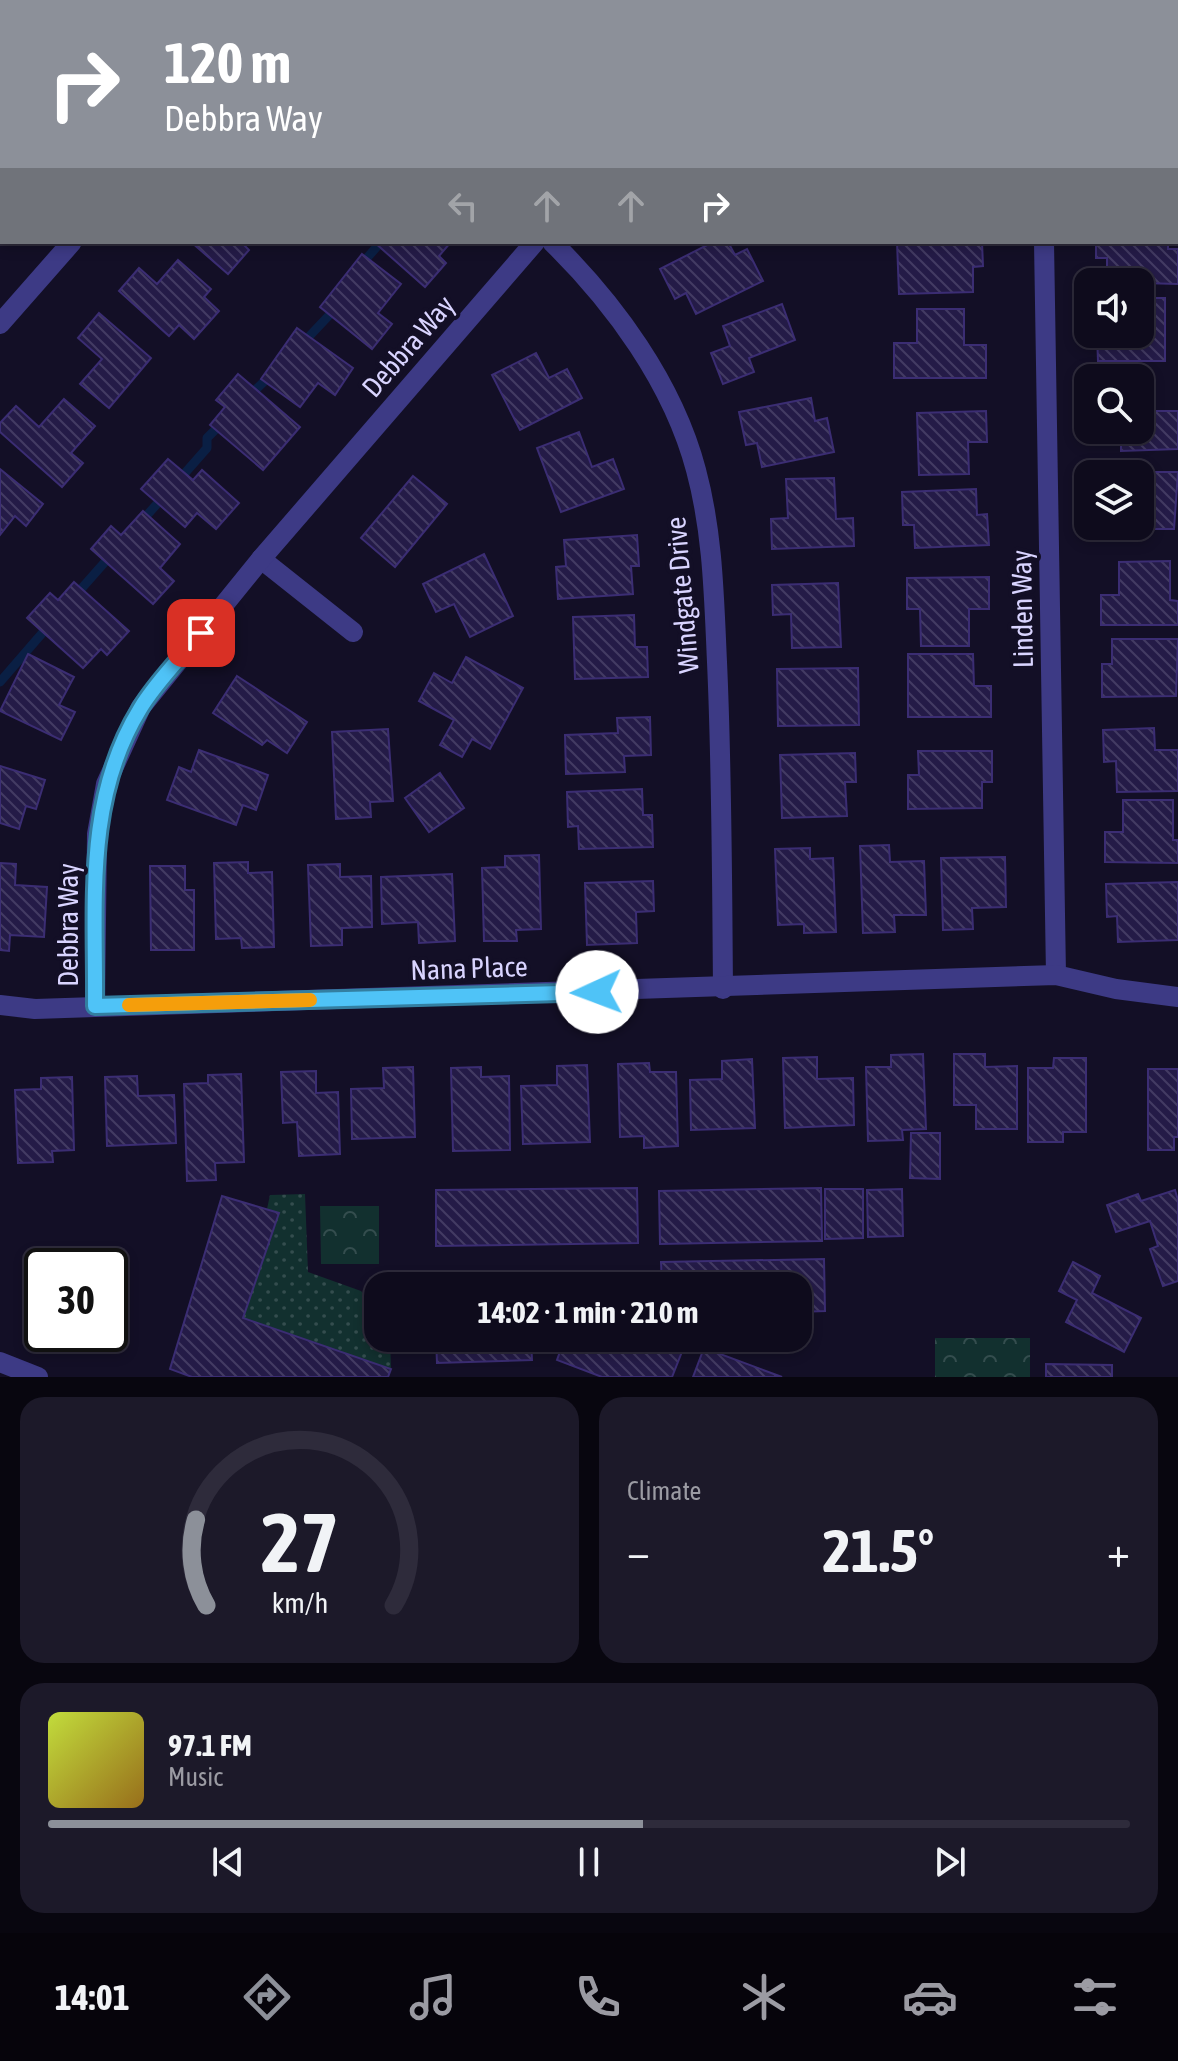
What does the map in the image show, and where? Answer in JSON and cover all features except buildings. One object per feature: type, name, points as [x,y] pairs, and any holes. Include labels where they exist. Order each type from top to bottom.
[{"type":"street","points":[[0,324],[70,244]]},
{"type":"street","name":"Debbra Way","points":[[95,1006],[97,834],[106,784],[141,707],[261,559],[533,244]]},
{"type":"street","name":"Windgate Drive","points":[[554,244],[587,276],[621,320],[667,398],[696,468],[711,548],[721,751],[723,989]]},
{"type":"street","name":"Linden Way","points":[[1044,244],[1056,975]]},
{"type":"street","points":[[261,559],[353,632]]},
{"type":"street","name":"Nana Place","points":[[0,1005],[35,1009],[723,989],[1056,975],[1116,989],[1178,997]]},
{"type":"street","points":[[0,1362],[38,1377]]},
{"type":"green space","points":[[305,1194],[308,1272],[361,1291],[364,1295],[364,1352],[390,1352],[391,1369],[243,1318],[279,1214],[267,1209],[270,1195]]},
{"type":"green space","points":[[320,1206],[379,1206],[379,1264],[321,1264]]},
{"type":"green space","points":[[935,1338],[1030,1338],[1030,1377],[935,1377]]},
{"type":"waterway","points":[[359,267],[379,244]]},
{"type":"waterway","points":[[302,344],[336,308]]},
{"type":"waterway","points":[[248,397],[272,374]]},
{"type":"waterway","points":[[178,481],[207,448],[207,438],[223,422]]},
{"type":"waterway","points":[[140,523],[165,495]]},
{"type":"waterway","points":[[74,597],[112,554]]},
{"type":"waterway","points":[[0,682],[51,623]]},
{"type":"slow traffic","points":[[129,1005],[310,1000]]},
{"type":"route","points":[[201,633],[141,707],[124,738],[106,784],[97,834],[95,1006],[597,992]]}]
